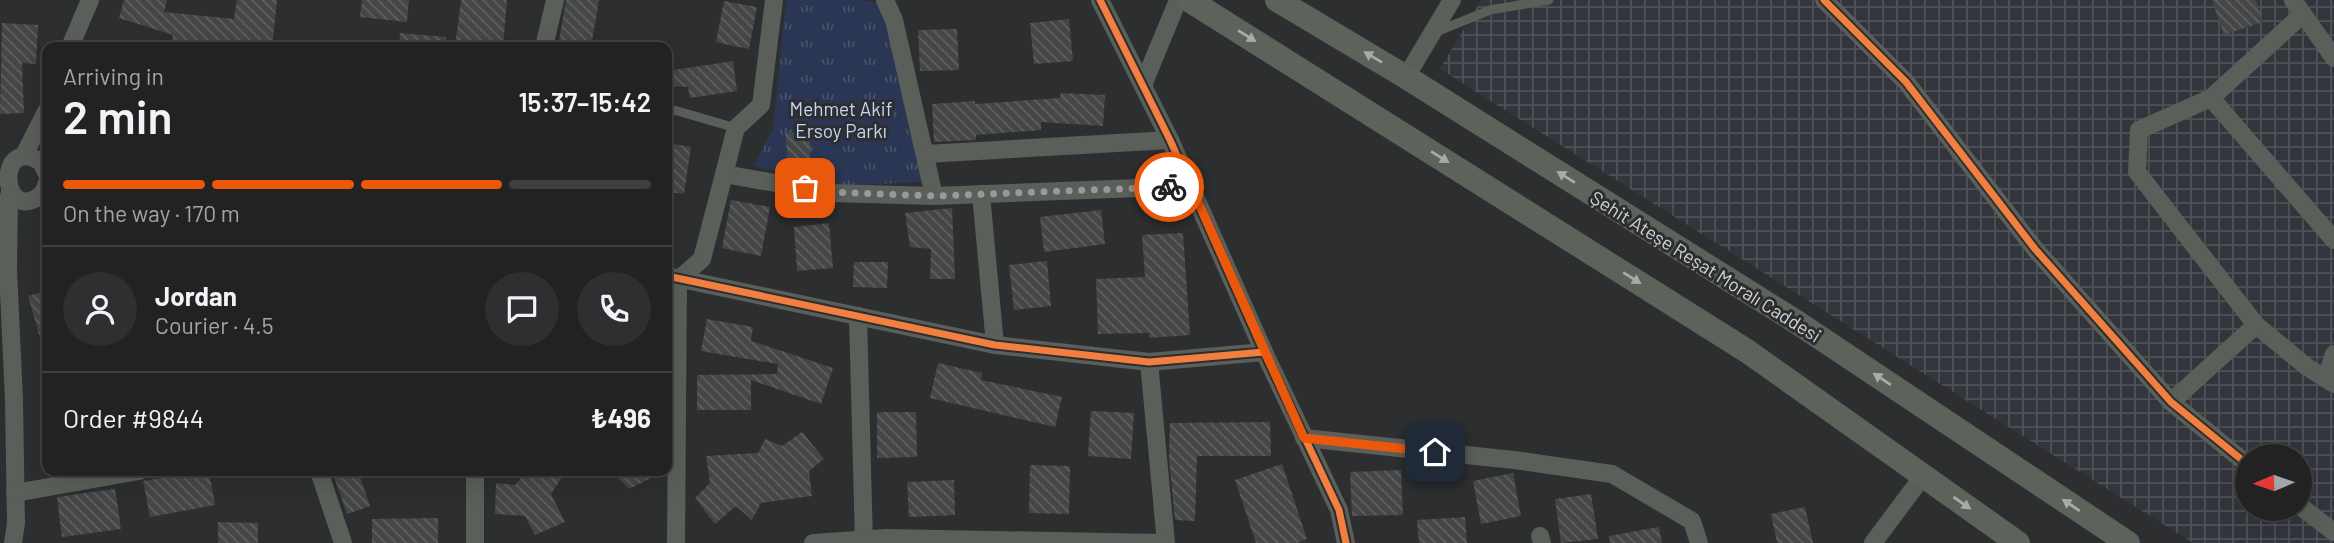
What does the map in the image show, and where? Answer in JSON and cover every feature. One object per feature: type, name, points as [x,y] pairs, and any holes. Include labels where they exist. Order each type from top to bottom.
[{"type":"main road","points":[[1189,0],[1747,351],[2018,543]]},
{"type":"main road","name":"Şehit Ateşe Reşat Moralı Caddesi","points":[[1277,0],[1406,77],[1798,323],[2128,543]]},
{"type":"street","points":[[72,42],[90,0]]},
{"type":"street","points":[[545,42],[555,0]]},
{"type":"street","points":[[672,278],[702,259],[736,128],[761,105],[775,0]]},
{"type":"street","points":[[885,0],[894,20],[934,196]]},
{"type":"street","points":[[1100,0],[1170,140],[1264,352],[1339,510],[1346,543]]},
{"type":"street","points":[[1143,85],[1178,0]]},
{"type":"street","points":[[1406,77],[1451,0]]},
{"type":"street","points":[[1824,0],[1906,82],[2035,248],[2171,402],[2235,454]]},
{"type":"street","points":[[2334,58],[2298,7],[2211,98],[2139,130],[2137,172],[2256,325],[2307,367],[2330,382],[2334,354]]},
{"type":"street","points":[[2211,98],[2334,240]]},
{"type":"street","points":[[13,543],[8,525],[15,493],[7,400],[7,186],[16,158],[38,161],[42,138]]},
{"type":"street","points":[[926,154],[1170,140]]},
{"type":"street","points":[[724,174],[832,192],[934,196],[1191,186]]},
{"type":"street","points":[[7,186],[34,200],[42,191]]},
{"type":"street","points":[[981,194],[995,345]]},
{"type":"street","points":[[672,278],[995,345],[1150,362],[1264,352]]},
{"type":"street","points":[[672,278],[676,543]]},
{"type":"street","points":[[858,316],[864,541]]},
{"type":"street","points":[[2171,402],[2256,325]]},
{"type":"street","points":[[813,543],[887,538],[1163,543],[1150,362]]},
{"type":"street","points":[[1304,438],[1514,460],[1612,474],[1692,521],[1699,543]]},
{"type":"street","points":[[15,493],[111,476]]},
{"type":"street","points":[[321,476],[344,543]]},
{"type":"street","points":[[475,476],[475,543]]},
{"type":"street","points":[[1873,543],[1923,476]]},
{"type":"street","points":[[2312,515],[2334,532]]},
{"type":"lane","points":[[1431,34],[1490,10],[1549,0]]},
{"type":"lane","points":[[672,109],[736,128]]},
{"type":"shaded area","points":[[1481,0],[2334,0],[2334,543],[2193,543],[1440,69]]},
{"type":"green space","name":"Mehmet Akif Ersoy Parkı","points":[[786,0],[858,0],[880,3],[922,182],[831,186],[754,166],[773,129]]},
{"type":"building","points":[[124,0],[167,0],[164,12],[234,19],[237,0],[277,0],[273,42],[172,42],[173,35],[119,18]]},
{"type":"building","points":[[362,0],[409,0],[407,22],[360,17]]},
{"type":"building","points":[[461,0],[507,0],[503,42],[456,42]]},
{"type":"building","points":[[566,0],[599,0],[592,42],[559,42]]},
{"type":"building","points":[[2212,0],[2256,0],[2263,22],[2224,35]]},
{"type":"building","points":[[724,1],[757,7],[749,49],[716,42]]},
{"type":"building","points":[[1069,19],[1073,61],[1034,64],[1030,23]]},
{"type":"building","points":[[2,23],[38,25],[36,64],[22,63],[24,113],[0,114]]},
{"type":"building","points":[[957,29],[959,70],[920,71],[918,30]]},
{"type":"building","points":[[400,33],[446,37],[446,42],[399,42]]},
{"type":"building","points":[[733,61],[737,91],[690,98],[688,87],[672,86],[672,70]]},
{"type":"building","points":[[1061,93],[1105,95],[1103,126],[1041,122],[1041,130],[976,135],[976,140],[934,142],[932,104],[1060,98]]},
{"type":"building","points":[[785,133],[810,133],[810,169],[789,169]]},
{"type":"building","points":[[672,144],[691,147],[684,194],[672,193]]},
{"type":"building","points":[[731,200],[770,207],[761,256],[722,248]]},
{"type":"building","points":[[952,208],[955,279],[930,279],[931,249],[910,247],[905,213]]},
{"type":"building","points":[[1101,210],[1105,244],[1044,252],[1040,217]]},
{"type":"building","points":[[829,223],[833,268],[797,271],[794,227]]},
{"type":"building","points":[[1183,233],[1190,335],[1149,338],[1149,333],[1098,334],[1096,279],[1145,277],[1142,235]]},
{"type":"building","points":[[1047,261],[1051,306],[1014,310],[1009,265]]},
{"type":"building","points":[[854,262],[888,262],[887,288],[853,287]]},
{"type":"building","points":[[42,292],[42,345],[28,296]]},
{"type":"building","points":[[707,319],[753,327],[751,341],[833,368],[821,404],[751,380],[751,410],[697,410],[697,375],[777,374],[778,364],[701,351]]},
{"type":"building","points":[[938,363],[982,373],[981,380],[1062,397],[1055,427],[930,398]]},
{"type":"building","points":[[1091,411],[1134,413],[1131,459],[1088,456]]},
{"type":"building","points":[[877,412],[916,412],[917,457],[877,458]]},
{"type":"building","points":[[1270,422],[1271,456],[1197,456],[1195,521],[1175,520],[1169,458],[1170,423]]},
{"type":"building","points":[[802,432],[824,459],[809,471],[812,496],[761,503],[752,520],[736,506],[715,524],[695,498],[710,483],[706,456],[758,453],[765,439],[782,446]]},
{"type":"building","points":[[1282,464],[1307,539],[1297,543],[1256,543],[1235,480]]},
{"type":"building","points":[[1030,465],[1070,466],[1069,514],[1029,513]]},
{"type":"building","points":[[1401,470],[1403,515],[1352,516],[1350,472]]},
{"type":"building","points":[[1513,473],[1521,516],[1481,524],[1473,481]]},
{"type":"building","points":[[172,476],[210,476],[215,505],[150,517],[143,481]]},
{"type":"building","points":[[334,476],[360,476],[370,506],[347,514]]},
{"type":"building","points":[[523,476],[563,476],[551,494],[565,522],[535,535],[525,516],[495,514],[496,483],[515,485]]},
{"type":"building","points":[[616,476],[655,476],[629,489]]},
{"type":"building","points":[[954,480],[955,515],[909,517],[907,482]]},
{"type":"building","points":[[115,489],[121,529],[62,537],[57,497]]},
{"type":"building","points":[[1591,494],[1598,539],[1561,543],[1555,499]]},
{"type":"building","points":[[1805,507],[1813,543],[1777,543],[1771,514]]},
{"type":"building","points":[[1465,517],[1467,543],[1419,543],[1417,520]]},
{"type":"building","points":[[438,518],[438,543],[372,543],[372,519]]},
{"type":"building","points":[[218,522],[258,523],[258,543],[218,543]]},
{"type":"building","points":[[1659,527],[1662,543],[1610,543],[1609,536]]},
{"type":"cycle path","points":[[1100,0],[1170,140],[1264,352],[1339,510],[1346,543]]},
{"type":"cycle path","points":[[1824,0],[1906,82],[2035,249],[2171,402],[2235,454]]},
{"type":"cycle path","points":[[672,277],[995,345],[1149,362],[1264,352]]},
{"type":"way so far","points":[[805,188],[832,192],[934,196],[1169,187]]},
{"type":"route","points":[[1169,187],[1191,186],[1304,438],[1435,452]]}]
